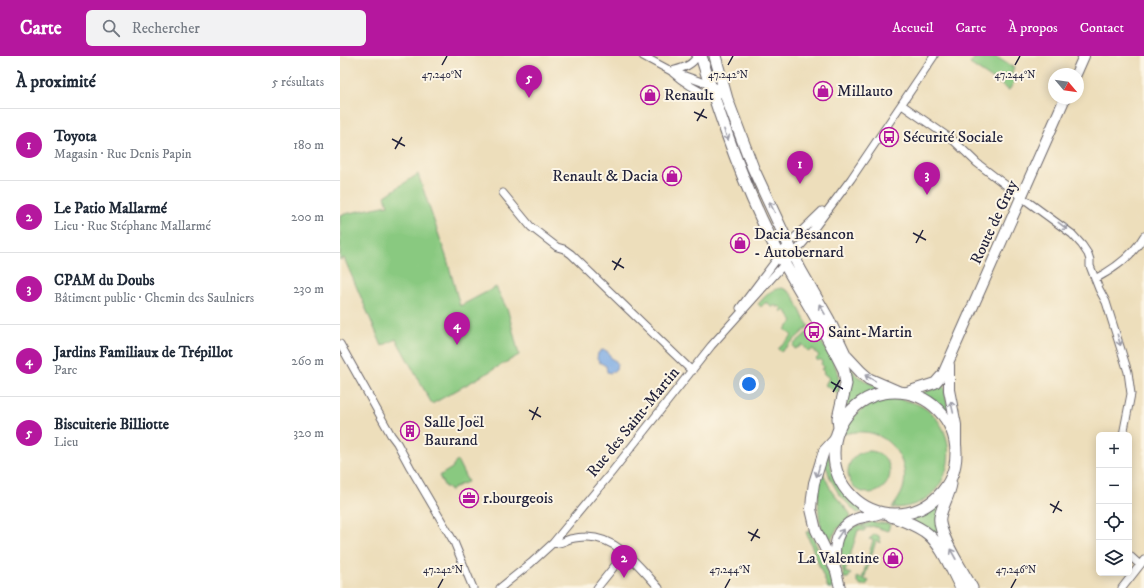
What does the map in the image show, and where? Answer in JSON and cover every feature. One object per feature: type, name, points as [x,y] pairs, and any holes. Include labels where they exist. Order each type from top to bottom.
[{"type":"main road","points":[[701,56],[724,131],[746,186],[782,259],[844,370],[846,384],[838,418],[838,433],[834,446],[834,462],[839,478],[843,485],[859,503],[915,525],[925,532],[940,550],[961,588]]},
{"type":"main road","points":[[715,56],[724,90],[753,168],[801,271],[846,356],[869,379],[923,399],[939,410],[950,427],[956,446],[956,460],[950,490],[940,517],[940,524],[944,536],[972,588]]},
{"type":"main road","points":[[1079,68],[1084,56]]},
{"type":"main road","name":"Route de Gray","points":[[902,392],[935,383],[942,374],[1062,104]]},
{"type":"main road","name":"Route de Gray","points":[[949,358],[949,390],[956,425],[956,446]]},
{"type":"main road","points":[[836,571],[816,530],[811,509],[814,483],[824,451],[838,433],[850,411],[866,399],[886,393],[902,392]]},
{"type":"main road","points":[[840,588],[836,571],[835,545],[836,540],[842,530],[848,524],[856,520],[884,513],[909,513],[924,507],[941,493],[953,473]]},
{"type":"street","points":[[643,56],[672,71],[724,90]]},
{"type":"street","points":[[672,71],[694,62],[697,56]]},
{"type":"street","points":[[834,200],[851,179],[934,56]]},
{"type":"street","points":[[672,71],[683,82],[699,92],[714,98],[724,90]]},
{"type":"street","points":[[902,105],[954,141],[978,163],[1021,197],[1068,230],[1078,240],[1088,254],[1090,266],[1106,302],[1128,372],[1131,394],[1124,432]]},
{"type":"street","points":[[503,193],[531,227],[557,247],[564,249],[571,254],[692,371]]},
{"type":"street","name":"Rue des Saint-Martin","points":[[500,588],[544,552],[553,542],[607,478],[782,259],[789,243],[834,200]]},
{"type":"street","name":"Rue des Saint-Martin","points":[[735,318],[740,306],[782,259],[794,254],[834,200]]},
{"type":"street","points":[[1095,279],[1125,260],[1141,243],[1144,236]]},
{"type":"street","points":[[340,344],[391,435],[454,542],[473,588]]},
{"type":"street","points":[[553,542],[558,544],[571,538],[586,537],[598,538],[612,544],[625,553],[659,588]]},
{"type":"street","points":[[597,588],[625,553]]},
{"type":"street","points":[[1122,588],[1142,563],[1132,558]]},
{"type":"green space","points":[[976,56],[995,56],[1014,68],[1011,73],[1017,78],[1009,90],[970,64]]},
{"type":"green space","points":[[418,174],[447,259],[460,306],[496,287],[508,311],[519,355],[432,404],[396,339],[382,346],[344,258],[340,260],[340,215],[388,205],[385,196]]},
{"type":"green space","points":[[782,288],[789,292],[794,298],[809,326],[781,352],[778,349],[792,336],[785,329],[793,321],[785,310],[782,312],[781,311],[782,309],[779,306],[777,308],[775,305],[772,308],[768,303],[765,303],[761,307],[758,304],[771,291]]},
{"type":"green space","points":[[810,330],[824,346],[834,363],[839,381],[838,394],[825,385],[829,378],[823,373],[824,372],[821,369],[824,367],[821,364],[822,362],[820,359],[818,361],[816,359],[819,356],[813,349],[809,352],[803,345],[795,349],[793,345]]},
{"type":"green space","points":[[848,365],[857,376],[880,389],[859,398],[846,409],[849,372]]},
{"type":"green space","points":[[943,383],[949,417],[935,402],[921,393],[934,389]]},
{"type":"green space","points":[[886,399],[913,403],[933,414],[944,432],[949,452],[945,473],[935,491],[917,503],[892,508],[901,494],[905,480],[902,462],[898,454],[887,441],[871,433],[857,432],[843,434],[851,421],[860,411],[871,404]]},
{"type":"green space","points":[[865,451],[873,451],[881,454],[887,460],[890,472],[887,484],[881,490],[873,493],[865,493],[857,490],[851,484],[848,476],[848,468],[851,460],[857,454]]},
{"type":"green space","points":[[827,454],[829,456],[836,481],[840,488],[851,501],[865,511],[857,513],[839,494],[830,478],[827,468],[822,466]]},
{"type":"green space","points":[[457,460],[468,482],[459,485],[450,491],[447,487],[445,487],[439,476],[452,468]]},
{"type":"green space","points":[[819,472],[823,473],[832,492],[851,516],[837,529],[828,544],[819,518]]},
{"type":"green space","points":[[943,498],[945,547],[908,517],[923,512]]},
{"type":"green space","points":[[872,522],[890,524],[888,531],[872,526],[868,528],[861,525]]},
{"type":"green space","points":[[859,525],[866,529],[864,531],[858,530],[845,572],[851,574],[848,578],[844,578],[841,548],[846,535],[851,529]]},
{"type":"green space","points":[[810,531],[828,571],[833,588],[828,588],[806,532]]},
{"type":"green space","points":[[875,534],[879,536],[881,543],[876,541],[864,579],[869,581],[866,585],[861,585],[857,582],[857,577],[862,579],[873,540],[869,539]]},
{"type":"water","points":[[602,350],[607,351],[612,359],[616,361],[616,369],[611,373],[607,372],[606,366],[597,359],[598,353]]},
{"type":"place","name":"Millauto","points":[[823,91]]},
{"type":"place","name":"Renault","points":[[650,95]]},
{"type":"place","name":"Biscuiterie Billiotte","points":[[529,98]]},
{"type":"place","name":"Sécurité Sociale","points":[[889,137]]},
{"type":"place","name":"Renault & Dacia","points":[[672,176]]},
{"type":"place","name":"Toyota","points":[[800,184]]},
{"type":"place","name":"CPAM du Doubs","points":[[927,195]]},
{"type":"place","name":"Dacia Besancon - Autobernard","points":[[740,243]]},
{"type":"place","name":"Saint-Martin","points":[[814,332]]},
{"type":"place","name":"Jardins Familiaux de Trépillot","points":[[457,345]]},
{"type":"place","name":"Salle Joël Baurand","points":[[410,431]]},
{"type":"place","name":"r.bourgeois","points":[[469,498]]},
{"type":"place","name":"La Valentine","points":[[893,558]]},
{"type":"place","name":"Le Patio Mallarmé","points":[[624,578]]}]
